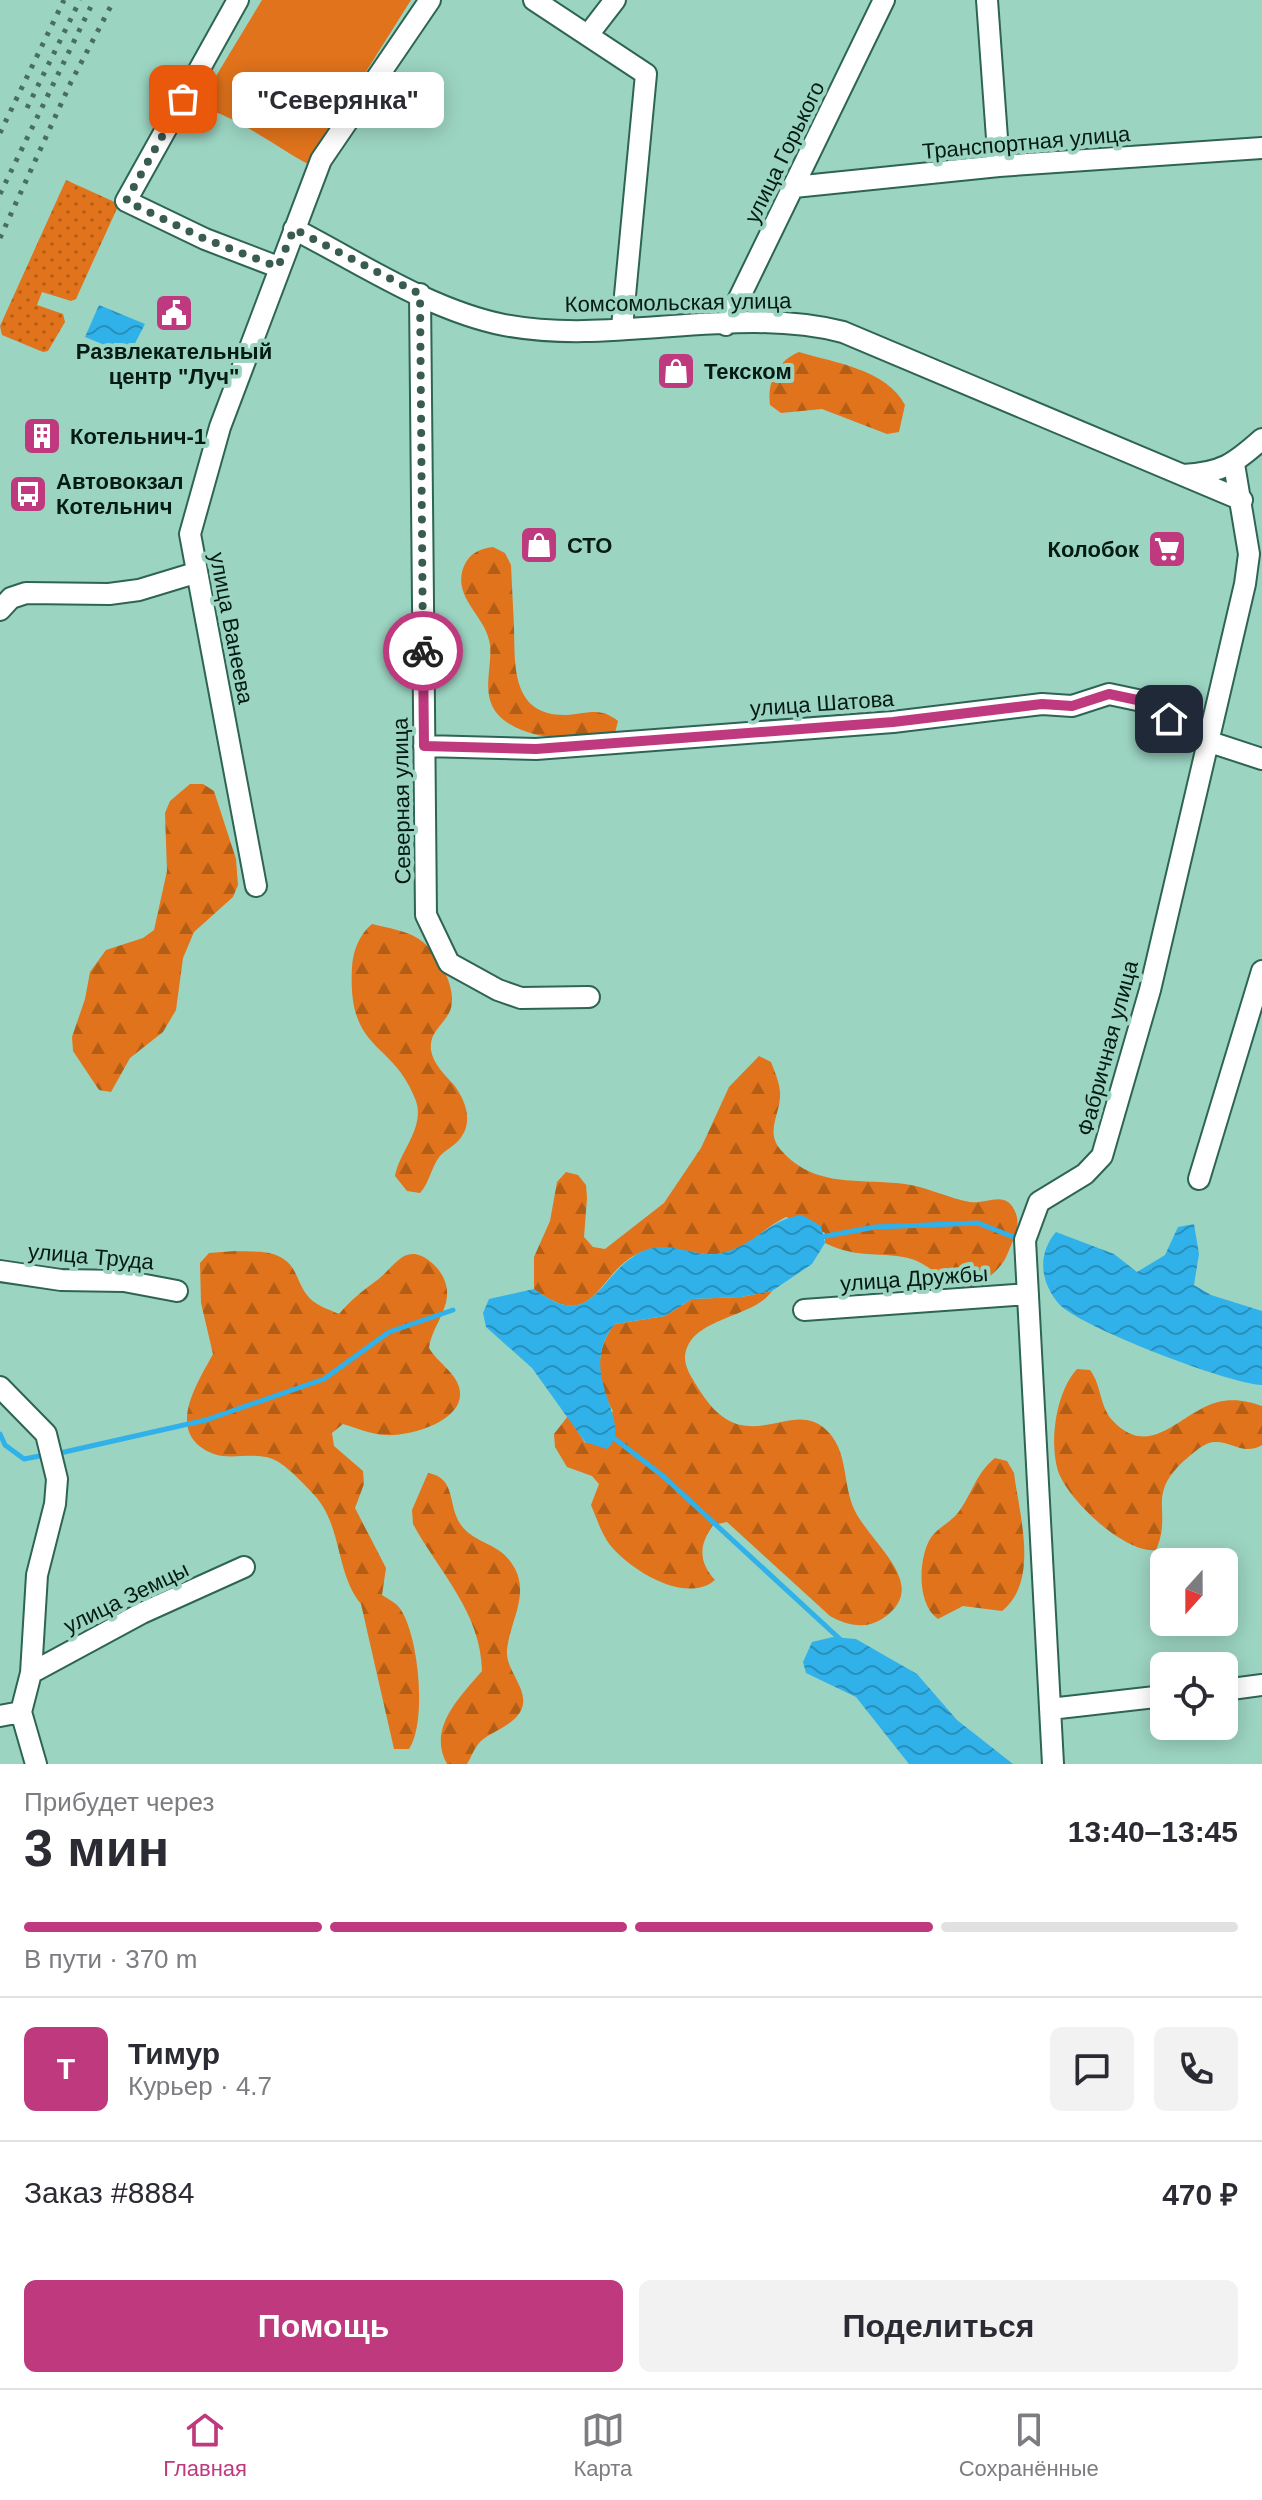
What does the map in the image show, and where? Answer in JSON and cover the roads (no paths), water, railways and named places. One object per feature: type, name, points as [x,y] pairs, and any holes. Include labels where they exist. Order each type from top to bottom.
[{"type":"street","points":[[238,0],[126,201],[205,239],[278,267]]},
{"type":"street","name":"улица Ванеева","points":[[256,886],[190,534],[220,427],[321,160],[430,0]]},
{"type":"street","points":[[534,0],[646,74],[622,327]]},
{"type":"street","points":[[588,35],[615,0]]},
{"type":"street","name":"улица Горького","points":[[726,325],[884,0]]},
{"type":"street","points":[[987,0],[999,166]]},
{"type":"street","name":"Транспортная улица","points":[[794,187],[999,166],[1262,148]]},
{"type":"street","name":"Комсомольская улица","points":[[294,229],[420,294],[460,311],[506,325],[622,327],[792,321],[843,332],[1179,475],[1250,510]]},
{"type":"street","name":"Северная улица","points":[[420,294],[426,915],[449,963],[521,998],[589,997]]},
{"type":"street","points":[[1179,475],[1218,471],[1234,464],[1262,439]]},
{"type":"street","name":"Фабричная улица","points":[[1053,1764],[1025,1240],[1033,1214],[1045,1196],[1096,1164],[1107,1143],[1150,990],[1245,584],[1250,510],[1234,464]]},
{"type":"street","points":[[0,610],[11,598],[26,593],[109,594],[139,590],[195,573]]},
{"type":"street","name":"улица Шатова","points":[[424,746],[536,749],[893,722],[1042,704],[1072,706],[1109,694],[1142,701],[1210,742],[1262,759]]},
{"type":"street","points":[[1199,1179],[1262,971]]},
{"type":"street","name":"улица Труда","points":[[0,1271],[61,1280],[124,1281],[177,1291]]},
{"type":"street","name":"улица Дружбы","points":[[804,1310],[1028,1294]]},
{"type":"street","points":[[0,1387],[46,1434],[56,1466],[55,1504],[33,1604],[31,1673],[21,1712],[36,1764]]},
{"type":"street","name":"улица Земцы","points":[[31,1673],[142,1613],[244,1567]]},
{"type":"street","points":[[1238,1688],[1262,1685]]},
{"type":"street","points":[[1050,1709],[1150,1698]]},
{"type":"street","points":[[0,1716],[21,1712]]},
{"type":"water","points":[[99,305],[145,324],[129,355],[85,337]]},
{"type":"water","points":[[802,1215],[821,1226],[825,1243],[812,1264],[772,1291],[741,1297],[692,1299],[665,1316],[615,1324],[604,1343],[600,1361],[615,1425],[614,1438],[607,1449],[585,1442],[532,1368],[486,1327],[483,1313],[489,1299],[534,1289],[570,1306],[583,1303],[643,1251],[663,1247],[701,1254],[721,1253],[743,1245],[790,1217]]},
{"type":"water","points":[[1194,1224],[1199,1254],[1194,1285],[1211,1295],[1262,1311],[1262,1385],[1189,1365],[1095,1326],[1059,1304],[1048,1287],[1044,1259],[1056,1232],[1114,1254],[1137,1272],[1165,1255],[1178,1227]]},
{"type":"water","points":[[833,1637],[856,1639],[917,1674],[957,1720],[1013,1764],[909,1764],[856,1697],[806,1673],[803,1662],[812,1642]]},
{"type":"waterway","points":[[821,1237],[875,1227],[978,1223],[1016,1238]]},
{"type":"waterway","points":[[60,1453],[206,1420],[324,1379],[389,1332],[453,1310]]},
{"type":"waterway","points":[[0,1434],[5,1445],[24,1459],[45,1455]]},
{"type":"waterway","points":[[610,1435],[663,1476],[842,1641]]},
{"type":"railway","points":[[0,133],[64,0]]},
{"type":"railway","points":[[27,108],[80,0]]},
{"type":"railway","points":[[0,194],[94,0]]},
{"type":"railway","points":[[0,238],[71,82],[114,0]]},
{"type":"place","name":"\"Северянка\"","points":[[183,99]]},
{"type":"place","name":"Развлекательный центр \"Луч\"","points":[[174,313]]},
{"type":"place","name":"Текском","points":[[676,371]]},
{"type":"place","name":"Котельнич-1","points":[[42,436]]},
{"type":"place","name":"Автовокзал Котельнич","points":[[28,494]]},
{"type":"place","name":"СТО","points":[[539,545]]},
{"type":"place","name":"Колобок","points":[[1167,549]]}]
